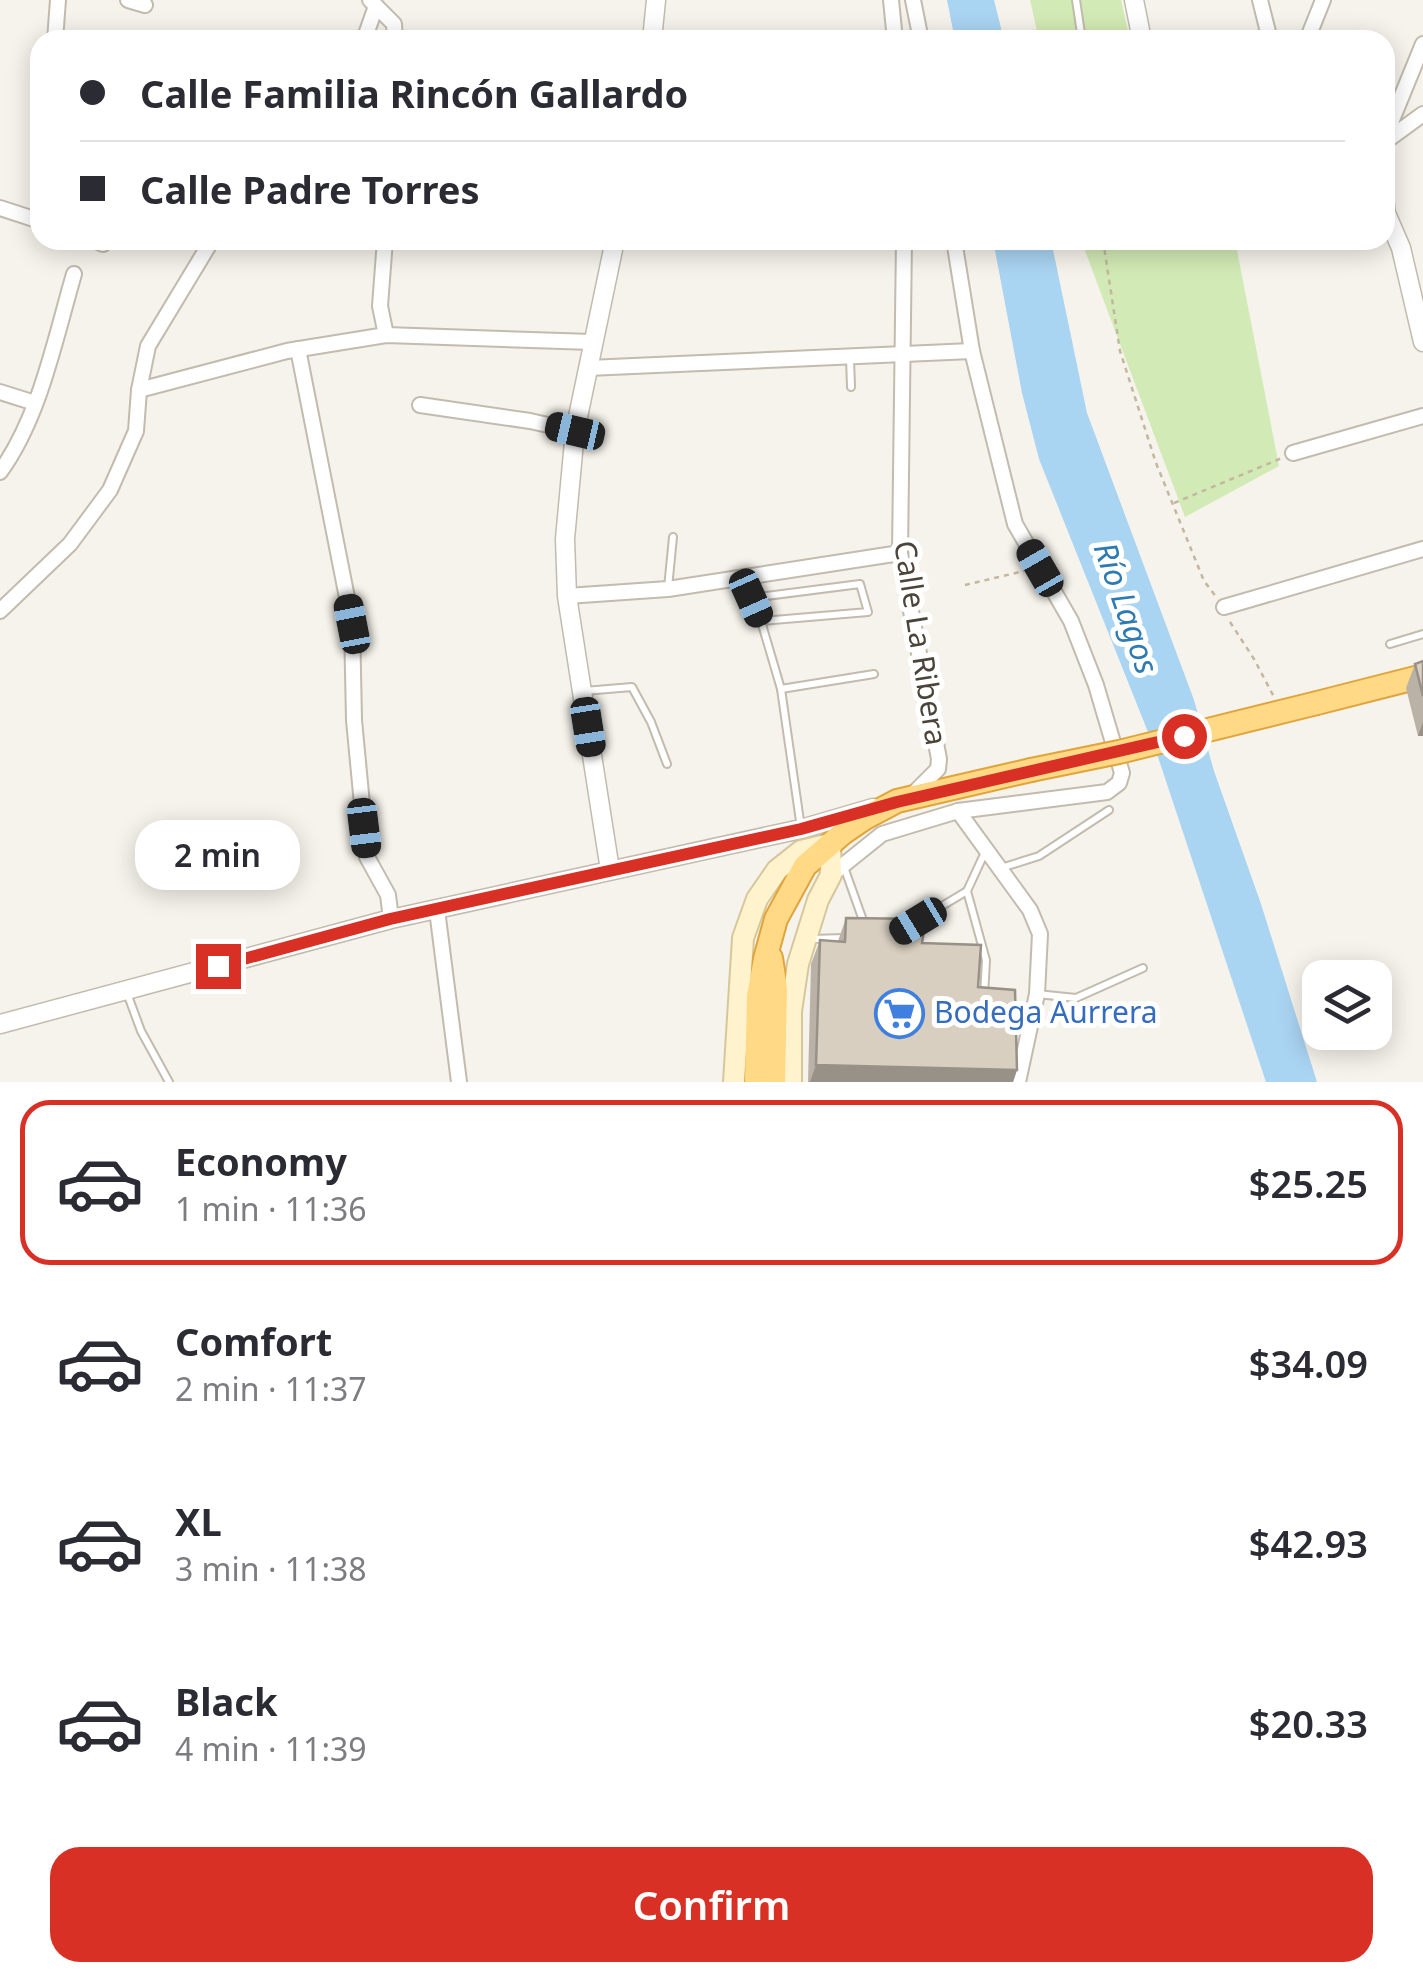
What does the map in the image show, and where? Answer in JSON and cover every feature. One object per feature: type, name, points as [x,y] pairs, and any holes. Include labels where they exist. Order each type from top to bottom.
[{"type":"highway","points":[[756,1082],[758,996],[776,919],[803,858],[865,818],[902,800],[1119,752],[1423,676]]},
{"type":"highway","points":[[769,944],[776,989],[774,1082]]},
{"type":"main road","points":[[790,1082],[790,1011],[798,964],[818,900],[837,870],[830,844]]},
{"type":"main road","points":[[734,1082],[743,938],[757,899],[776,870],[803,858]]},
{"type":"street","points":[[56,30],[58,0]]},
{"type":"street","points":[[128,0],[144,5]]},
{"type":"street","points":[[653,30],[656,0]]},
{"type":"street","points":[[891,0],[894,30]]},
{"type":"street","points":[[913,0],[919,30]]},
{"type":"street","points":[[1134,0],[1140,30]]},
{"type":"street","points":[[1260,0],[1268,30]]},
{"type":"street","points":[[1311,30],[1323,0]]},
{"type":"street","points":[[366,30],[373,3]]},
{"type":"street","points":[[373,3],[394,24],[395,30]]},
{"type":"street","points":[[1395,114],[1423,44]]},
{"type":"street","points":[[1395,132],[1423,114]]},
{"type":"street","points":[[0,208],[30,218]]},
{"type":"street","points":[[1395,234],[1423,342]]},
{"type":"street","points":[[0,611],[70,544],[110,490],[136,430],[148,346],[206,250]]},
{"type":"street","points":[[384,250],[380,306],[386,335]]},
{"type":"street","points":[[610,870],[567,596],[565,539],[575,431],[613,250]]},
{"type":"street","name":"Calle La Ribera","points":[[902,800],[930,779],[940,759],[900,553],[904,250]]},
{"type":"street","points":[[837,870],[882,834],[958,811],[1107,792],[1119,784],[1122,773],[1096,685],[1071,621],[1015,524],[972,352],[956,250]]},
{"type":"street","points":[[0,472],[16,450],[35,403],[74,274]]},
{"type":"street","points":[[139,390],[298,349],[386,335],[592,342]]},
{"type":"street","points":[[298,349],[352,624],[354,720],[367,858],[388,895],[390,919]]},
{"type":"street","points":[[588,368],[972,352]]},
{"type":"street","points":[[0,392],[35,403]]},
{"type":"street","points":[[420,405],[575,431]]},
{"type":"street","points":[[1294,453],[1423,416]]},
{"type":"street","points":[[0,445],[16,450]]},
{"type":"street","points":[[1224,607],[1423,550]]},
{"type":"street","points":[[567,596],[668,589],[900,553]]},
{"type":"street","points":[[0,1024],[390,919],[801,829],[902,800]]},
{"type":"street","points":[[958,811],[1030,910],[1040,934],[1036,994],[1018,1082]]},
{"type":"street","points":[[801,829],[803,858],[818,900]]},
{"type":"street","points":[[437,910],[459,1082]]},
{"type":"lane","points":[[1076,0],[1080,30]]},
{"type":"lane","points":[[850,356],[851,387]]},
{"type":"lane","points":[[668,589],[672,537]]},
{"type":"lane","points":[[751,598],[860,584],[868,612],[761,621]]},
{"type":"lane","points":[[748,586],[781,689],[801,829]]},
{"type":"lane","points":[[1390,644],[1423,634]]},
{"type":"lane","points":[[781,689],[874,674]]},
{"type":"lane","points":[[582,691],[632,686],[651,722],[666,764]]},
{"type":"lane","points":[[1000,868],[1040,856],[1109,810]]},
{"type":"lane","points":[[909,927],[967,890],[987,849]]},
{"type":"lane","points":[[837,870],[868,936]]},
{"type":"lane","points":[[967,890],[986,960],[984,996]]},
{"type":"lane","points":[[805,940],[852,937]]},
{"type":"lane","points":[[1036,994],[1076,998],[1144,968]]},
{"type":"lane","points":[[126,989],[141,1031],[169,1082]]},
{"type":"path","points":[[1105,250],[1120,351],[1156,463],[1204,580],[1224,607],[1282,712]]},
{"type":"path","points":[[1173,504],[1294,453]]},
{"type":"path","points":[[965,585],[1040,568]]},
{"type":"green space","points":[[1030,0],[1121,0],[1128,30],[1037,30]]},
{"type":"green space","points":[[1085,250],[1237,250],[1279,466],[1185,517]]},
{"type":"water","points":[[947,0],[994,0],[1002,30],[953,30]]},
{"type":"water","name":"Río Lagos","points":[[995,250],[1053,250],[1087,413],[1194,700],[1302,1034],[1302,1050],[1307,1050],[1317,1082],[1266,1082],[1158,757],[1039,459],[1022,393]]},
{"type":"building","points":[[1423,661],[1423,696],[1415,664]]},
{"type":"building","name":"Bodega Aurrera","points":[[846,918],[926,919],[922,943],[981,945],[978,987],[1015,990],[1017,1070],[816,1065],[820,940],[845,942]]},
{"type":"place","name":"Bodega Aurrera","points":[[899,1013]]},
{"type":"route","points":[[218,966],[390,919],[801,829],[897,802],[1184,736]]}]
